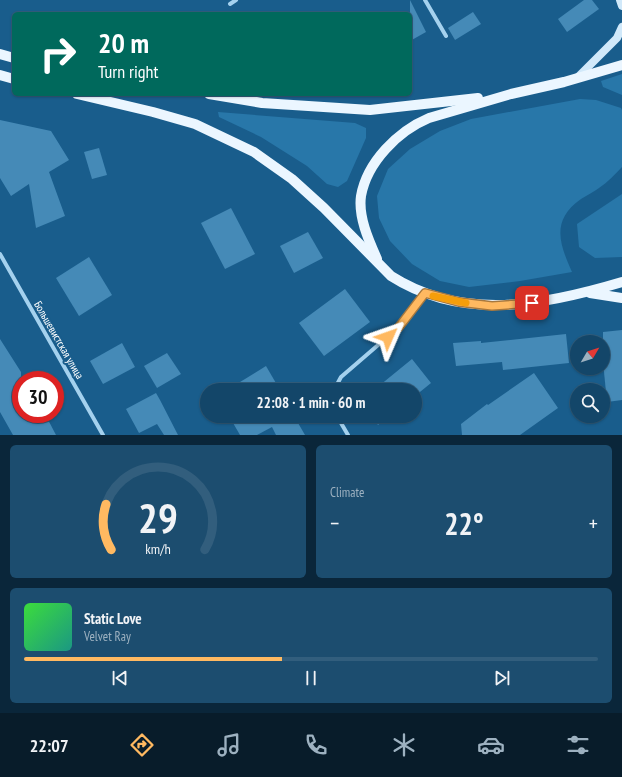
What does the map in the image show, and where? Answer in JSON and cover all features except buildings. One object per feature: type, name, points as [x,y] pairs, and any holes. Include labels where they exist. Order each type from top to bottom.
[{"type":"main road","points":[[0,54],[12,57]]},
{"type":"main road","points":[[380,266],[371,246],[361,214],[361,197],[366,178],[381,155],[390,145],[418,123],[429,118],[511,94],[577,78],[622,65]]},
{"type":"main road","points":[[0,75],[12,78]]},
{"type":"main road","points":[[221,96],[262,103],[370,110],[511,94]]},
{"type":"main road","points":[[85,96],[153,112],[195,124],[254,152],[292,179],[324,208],[391,276],[403,284],[425,293],[459,302],[492,306],[532,303],[586,293],[622,282]]},
{"type":"main road","points":[[586,293],[622,298]]},
{"type":"street","points":[[230,4],[236,0]]},
{"type":"street","points":[[425,0],[446,36]]},
{"type":"street","points":[[620,0],[622,6]]},
{"type":"street","points":[[577,78],[617,38],[622,27]]},
{"type":"street","name":"Большевистская улица","points":[[0,254],[103,435]]},
{"type":"street","points":[[338,383],[341,377],[399,327],[425,293]]},
{"type":"street","points":[[341,423],[348,435]]},
{"type":"shaded area","points":[[622,74],[622,95],[603,87],[601,81]]},
{"type":"shaded area","points":[[580,99],[596,100],[621,108],[622,167],[602,186],[571,207],[565,215],[560,232],[561,242],[572,272],[520,281],[469,287],[440,281],[412,264],[390,241],[379,218],[377,196],[388,169],[410,149],[440,131],[471,119]]},
{"type":"shaded area","points":[[218,112],[355,123],[366,128],[366,138],[347,181],[338,187],[327,184],[307,166],[261,137],[219,117]]},
{"type":"shaded area","points":[[622,194],[622,257],[595,258],[579,247],[577,224]]},
{"type":"slow traffic","points":[[433,296],[466,303]]},
{"type":"route","points":[[388,337],[399,327],[425,293],[459,302],[492,306],[532,303]]}]
